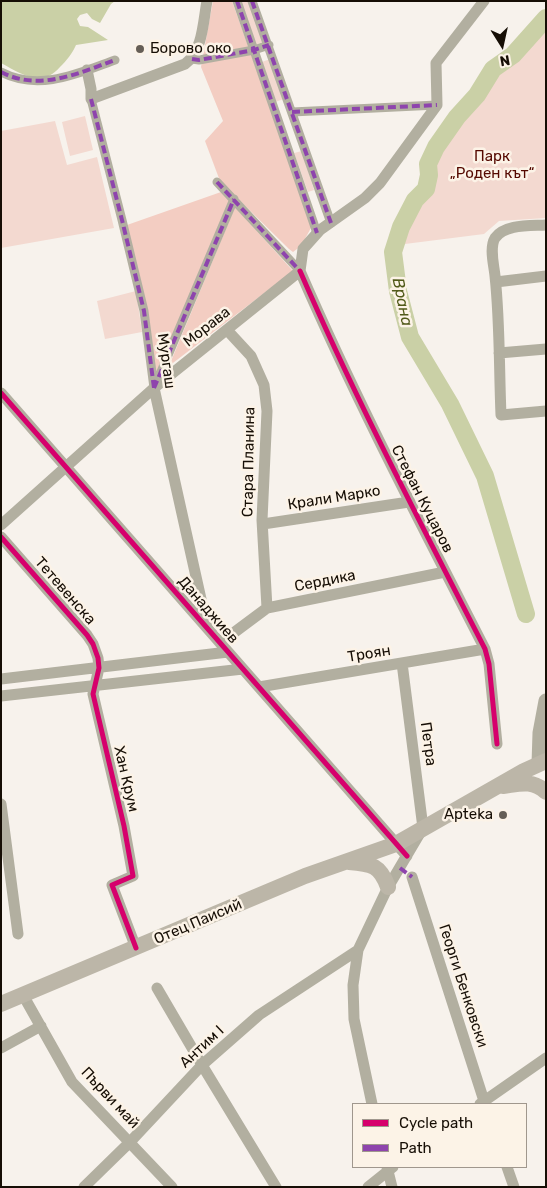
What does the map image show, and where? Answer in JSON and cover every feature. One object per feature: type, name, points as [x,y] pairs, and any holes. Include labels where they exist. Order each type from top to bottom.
[{"type":"main road","name":"Отец Паисий","points":[[1,1004],[305,876],[347,861],[401,850],[422,828],[542,763]]},
{"type":"main road","points":[[542,763],[546,782]]},
{"type":"main road","points":[[496,787],[529,783],[536,784],[546,792]]},
{"type":"main road","points":[[347,861],[368,863],[377,868],[384,874],[388,887]]},
{"type":"street","points":[[87,70],[91,99],[185,64],[192,59],[198,48],[208,1]]},
{"type":"street","points":[[237,1],[317,233]]},
{"type":"street","points":[[252,1],[331,223]]},
{"type":"street","points":[[300,271],[303,249],[317,233],[365,198],[380,183],[437,105],[436,63],[484,1]]},
{"type":"street","points":[[192,59],[199,60],[254,50],[268,45]]},
{"type":"street","points":[[1,72],[11,77],[25,80],[56,80],[116,60]]},
{"type":"street","name":"Мургаш","points":[[91,99],[144,311],[154,388],[207,628]]},
{"type":"street","points":[[275,110],[437,105]]},
{"type":"street","points":[[288,149],[303,144]]},
{"type":"street","points":[[217,182],[300,271]]},
{"type":"street","points":[[154,388],[234,199]]},
{"type":"street","points":[[309,210],[324,202]]},
{"type":"street","points":[[546,225],[517,227],[506,230],[496,236],[492,243],[496,282],[501,415],[546,411]]},
{"type":"street","name":"Морава","points":[[1,525],[67,468],[154,388],[300,271]]},
{"type":"street","name":"Стефан Куцаров","points":[[300,271],[322,323],[409,502],[485,649],[489,664],[497,744]]},
{"type":"street","points":[[496,282],[546,276]]},
{"type":"street","name":"Стара Планина","points":[[227,330],[251,356],[264,385],[268,412],[263,524],[267,608]]},
{"type":"street","points":[[499,353],[546,349]]},
{"type":"street","name":"Данаджиев","points":[[1,394],[401,850]]},
{"type":"street","name":"Крали Марко","points":[[263,524],[409,502]]},
{"type":"street","name":"Тетевенска","points":[[1,537],[87,635],[98,658],[98,668]]},
{"type":"street","name":"Сердика","points":[[220,642],[267,608],[445,572]]},
{"type":"street","name":"Троян","points":[[259,687],[485,649]]},
{"type":"street","points":[[1,679],[228,652]]},
{"type":"street","name":"Петра","points":[[402,664],[422,828]]},
{"type":"street","name":"Хан Крум","points":[[98,668],[93,694],[124,826],[133,876],[112,885],[136,948]]},
{"type":"street","points":[[1,696],[243,669]]},
{"type":"street","points":[[542,763],[540,732],[546,701]]},
{"type":"street","points":[[1,804],[18,934]]},
{"type":"street","points":[[372,1103],[354,1019],[353,985],[358,950],[388,887],[400,868],[401,850]]},
{"type":"street","points":[[400,868],[412,876]]},
{"type":"street","name":"Георги Бенковски","points":[[412,876],[483,1103]]},
{"type":"street","name":"Антим I","points":[[84,1187],[130,1142],[202,1065],[259,1016],[358,950]]},
{"type":"street","points":[[157,988],[276,1187]]},
{"type":"street","name":"Първи май","points":[[24,995],[72,1082],[172,1187]]},
{"type":"street","points":[[1,1048],[41,1026]]},
{"type":"street","points":[[483,1103],[546,1058]]},
{"type":"street","points":[[368,1187],[389,1168]]},
{"type":"street","points":[[389,1168],[392,1187]]},
{"type":"street","points":[[507,1168],[514,1187]]},
{"type":"green space","points":[[240,1],[249,1],[264,42],[255,45]]},
{"type":"green space","name":"Парк „Роден кът“","points":[[546,18],[546,218],[499,221],[484,234],[397,245],[403,227],[442,143],[462,110],[497,71],[533,42]]},
{"type":"green space","points":[[270,59],[284,99],[275,102],[262,62]]},
{"type":"green space","points":[[85,116],[93,150],[70,156],[62,122]]},
{"type":"green space","points":[[55,121],[67,165],[97,157],[114,228],[1,248],[1,131]]},
{"type":"green space","points":[[302,151],[314,190],[308,192],[294,153]]},
{"type":"green space","points":[[136,291],[142,332],[105,339],[97,301]]},
{"type":"shaded area","points":[[1,1],[115,1],[111,4],[100,23],[92,19],[87,13],[80,15],[77,19],[80,26],[88,27],[108,40],[76,45],[60,67],[46,77],[39,78],[24,75],[1,63]]},
{"type":"shaded area","points":[[213,1],[232,1],[312,226],[301,246],[293,252],[220,181],[205,141],[223,121],[201,67]]},
{"type":"shaded area","points":[[221,192],[230,201],[155,376],[127,225]]},
{"type":"shaded area","points":[[235,207],[293,271],[169,366]]},
{"type":"waterway","name":"Врана","points":[[526,614],[485,476],[450,404],[410,337],[398,291],[393,252],[401,227],[415,200],[426,189],[429,175],[428,164],[436,147],[457,117],[477,95],[493,69],[513,55],[546,18]]},
{"type":"marked path","points":[[237,1],[317,233]]},
{"type":"marked path","points":[[252,1],[331,223]]},
{"type":"marked path","points":[[192,59],[199,60],[254,50],[269,45]]},
{"type":"marked path","points":[[1,72],[15,78],[44,80],[73,75],[115,60]]},
{"type":"marked path","points":[[91,99],[144,311],[154,388]]},
{"type":"marked path","points":[[292,112],[437,105]]},
{"type":"marked path","points":[[217,182],[300,271]]},
{"type":"marked path","points":[[154,388],[234,199]]},
{"type":"marked path","points":[[400,868],[412,877]]},
{"type":"cycle path","points":[[300,271],[366,414],[485,649],[489,664],[497,744]]},
{"type":"cycle path","points":[[1,393],[407,856]]},
{"type":"cycle path","points":[[1,537],[87,635],[93,644],[98,658],[99,668],[93,694],[124,826],[133,876],[112,885],[136,948]]},
{"type":"place","name":"Борово око","points":[[140,49]]},
{"type":"place","name":"Apteka","points":[[503,815]]}]
